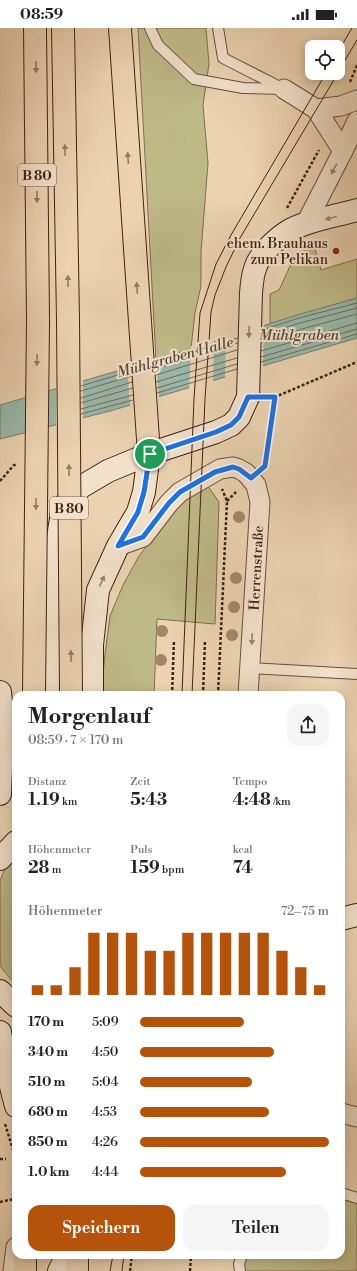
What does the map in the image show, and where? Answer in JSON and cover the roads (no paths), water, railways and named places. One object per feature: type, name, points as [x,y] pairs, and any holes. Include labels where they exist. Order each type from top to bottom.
[{"type":"main road","name":"B 80","points":[[34,691],[38,321],[35,28]]},
{"type":"main road","name":"B 80","points":[[63,28],[68,320],[71,691]]},
{"type":"main road","points":[[120,28],[146,421],[150,454]]},
{"type":"main road","points":[[25,1259],[25,1271]]},
{"type":"main road","points":[[77,1259],[77,1271]]},
{"type":"street","points":[[284,89],[316,109],[343,151]]},
{"type":"street","points":[[316,109],[349,103]]},
{"type":"street","points":[[305,225],[357,121]]},
{"type":"street","points":[[52,691],[58,537],[63,507],[81,487],[108,471],[150,454],[216,432],[231,425],[239,417],[248,388],[251,293],[252,279],[256,265],[279,237],[288,231],[357,210]]},
{"type":"street","points":[[92,691],[92,645],[98,590],[118,546],[138,512],[150,454]]},
{"type":"street","name":"Herrenstraße","points":[[118,546],[143,537],[169,503],[180,492],[220,469],[233,467],[239,469],[251,478],[256,484],[260,502],[248,691]]},
{"type":"street","points":[[0,692],[2,710],[0,794]]},
{"type":"street","points":[[0,859],[12,846]]},
{"type":"street","points":[[345,912],[357,914]]},
{"type":"street","points":[[345,918],[357,914]]},
{"type":"street","points":[[0,991],[12,1002]]},
{"type":"street","points":[[0,1032],[7,1071],[10,1113]]},
{"type":"street","points":[[345,1114],[357,1117]]},
{"type":"street","points":[[13,1271],[14,1259]]},
{"type":"street","points":[[48,1259],[48,1271]]},
{"type":"street","points":[[59,1271],[65,1259]]},
{"type":"lane","points":[[150,28],[158,45],[194,79],[243,88],[284,89]]},
{"type":"lane","points":[[218,28],[223,58],[284,89]]},
{"type":"lane","points":[[250,668],[357,674]]},
{"type":"lane","points":[[345,1194],[357,1198]]},
{"type":"lane","points":[[240,1271],[239,1264],[241,1259]]},
{"type":"water","name":"Mühlgraben","points":[[357,298],[357,338],[110,411],[0,439],[0,405],[169,356],[297,315]]},
{"type":"tram line","points":[[345,40],[352,28]]},
{"type":"tram line","points":[[345,60],[357,40]]},
{"type":"tram line","points":[[182,691],[194,399],[200,313],[216,264],[231,235],[322,80]]},
{"type":"tram line","points":[[192,691],[205,399],[211,312],[215,295],[240,238],[334,80]]},
{"type":"tram line","points":[[110,1271],[112,1259]]},
{"type":"tram line","points":[[122,1271],[124,1259]]},
{"type":"place","name":"ehem. Brauhaus zum Pelikan","points":[[336,251]]},
{"type":"water label","name":"Mühlgraben Halle","points":[[175,357]]}]
